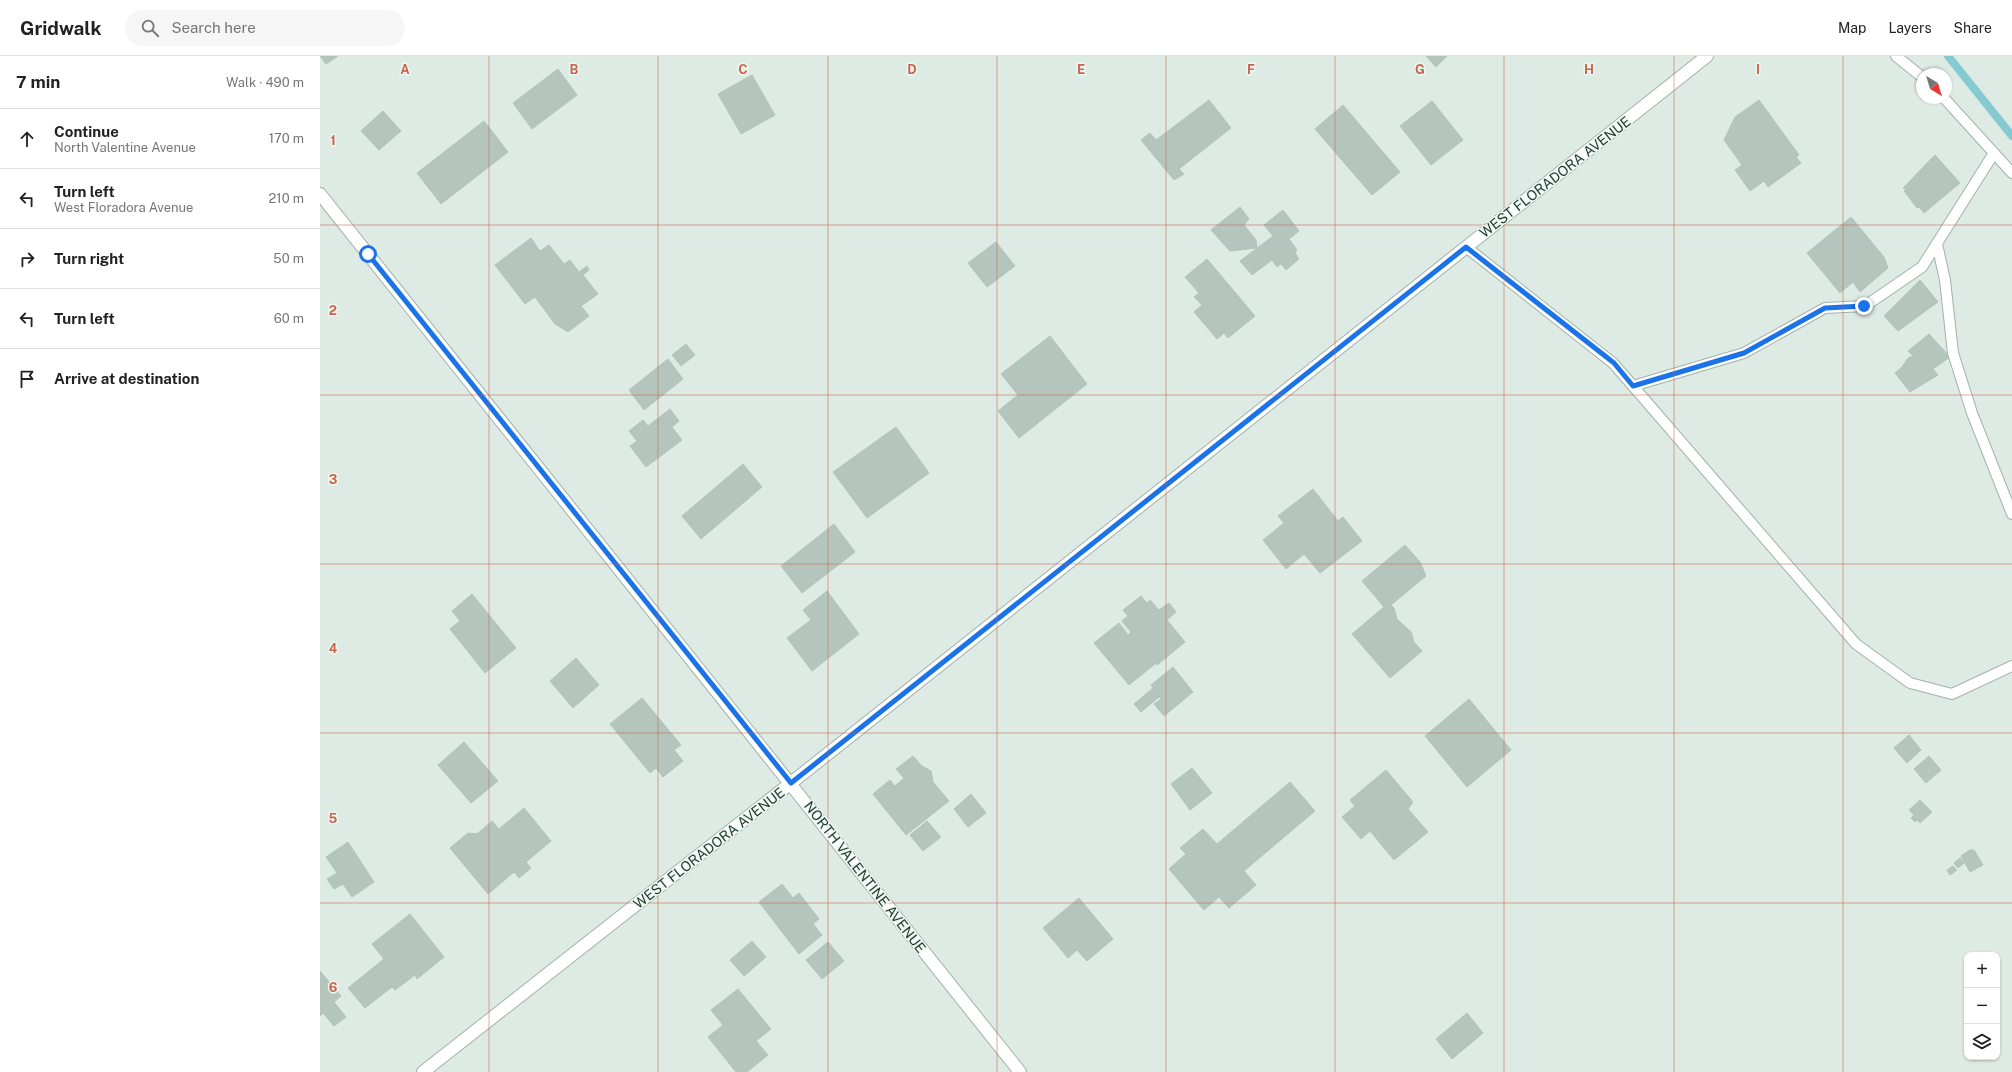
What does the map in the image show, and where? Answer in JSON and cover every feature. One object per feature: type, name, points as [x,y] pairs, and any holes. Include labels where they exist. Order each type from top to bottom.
[{"type":"street","name":"WEST FLORADORA AVENUE","points":[[424,1072],[791,783],[1707,56]]},
{"type":"street","name":"NORTH VALENTINE AVENUE","points":[[320,194],[1020,1072]]},
{"type":"lane","points":[[1896,56],[1916,72]]},
{"type":"lane","points":[[1949,104],[2012,173]]},
{"type":"lane","points":[[1633,386],[1744,353],[1825,308],[1864,306],[1922,267],[1994,153]]},
{"type":"lane","points":[[1937,244],[1945,280],[1953,353],[1972,413],[2012,514]]},
{"type":"lane","points":[[1466,247],[1614,363],[1856,644],[1910,682],[1952,694],[2012,666]]},
{"type":"building","points":[[320,56],[338,56],[326,64]]},
{"type":"building","points":[[1426,56],[1447,56],[1436,67]]},
{"type":"building","points":[[558,69],[577,95],[532,129],[513,103]]},
{"type":"building","points":[[752,75],[775,115],[741,134],[718,94]]},
{"type":"building","points":[[1209,100],[1231,128],[1179,169],[1184,174],[1174,180],[1141,140],[1150,133],[1156,140]]},
{"type":"building","points":[[1759,100],[1799,155],[1796,157],[1801,163],[1768,187],[1764,181],[1750,191],[1735,170],[1742,165],[1724,140],[1735,117]]},
{"type":"building","points":[[1432,101],[1463,140],[1431,165],[1400,126]]},
{"type":"building","points":[[1343,105],[1400,172],[1372,195],[1315,129]]},
{"type":"building","points":[[383,111],[401,131],[379,150],[361,131]]},
{"type":"building","points":[[484,121],[508,152],[441,204],[417,173]]},
{"type":"building","points":[[1935,155],[1960,183],[1924,213],[1919,207],[1917,208],[1904,191],[1906,189],[1903,188]]},
{"type":"building","points":[[1240,207],[1249,219],[1244,225],[1256,240],[1257,248],[1230,251],[1211,230]]},
{"type":"building","points":[[1283,210],[1299,231],[1289,239],[1297,250],[1295,253],[1299,259],[1286,270],[1281,264],[1277,267],[1272,260],[1252,275],[1240,261],[1273,236],[1264,225]]},
{"type":"building","points":[[1851,217],[1884,257],[1888,268],[1860,292],[1853,282],[1840,293],[1807,253]]},
{"type":"building","points":[[531,238],[540,251],[549,245],[564,264],[570,260],[579,272],[587,266],[589,270],[583,275],[598,294],[581,306],[589,316],[568,332],[555,324],[535,297],[525,304],[495,265]]},
{"type":"building","points":[[996,242],[1015,266],[987,287],[968,263]]},
{"type":"building","points":[[1207,259],[1255,316],[1228,338],[1224,333],[1217,339],[1194,312],[1202,305],[1194,297],[1199,293],[1185,277]]},
{"type":"building","points":[[1920,280],[1938,302],[1898,331],[1884,316]]},
{"type":"building","points":[[1929,334],[1950,357],[1933,369],[1938,375],[1910,392],[1895,373],[1902,367],[1908,358],[1913,356],[1908,351]]},
{"type":"building","points":[[1050,336],[1087,384],[1019,438],[998,411],[1018,395],[1001,374]]},
{"type":"building","points":[[686,344],[695,355],[681,366],[672,355]]},
{"type":"building","points":[[668,359],[683,379],[644,410],[629,390]]},
{"type":"building","points":[[670,409],[679,421],[672,427],[682,440],[646,467],[630,446],[637,441],[629,431],[643,420],[648,426]]},
{"type":"building","points":[[896,427],[929,473],[867,518],[833,472]]},
{"type":"building","points":[[743,464],[762,487],[701,539],[682,516]]},
{"type":"building","points":[[1313,489],[1338,521],[1343,517],[1362,541],[1320,573],[1304,554],[1286,569],[1263,540],[1284,523],[1278,516]]},
{"type":"building","points":[[834,524],[855,552],[802,593],[781,566]]},
{"type":"building","points":[[1405,545],[1420,562],[1426,576],[1391,605],[1394,608],[1397,619],[1411,632],[1414,642],[1422,651],[1390,678],[1352,634],[1384,607],[1362,581]]},
{"type":"building","points":[[827,591],[859,634],[812,671],[787,638],[811,620],[803,610]]},
{"type":"building","points":[[472,594],[516,648],[485,673],[450,629],[460,621],[452,611]]},
{"type":"building","points":[[1141,596],[1147,603],[1150,600],[1159,610],[1169,603],[1176,612],[1167,620],[1185,642],[1157,665],[1138,643],[1155,664],[1129,685],[1094,643],[1119,623],[1128,635],[1131,632],[1122,621],[1128,616],[1123,610]]},
{"type":"building","points":[[576,658],[599,685],[573,708],[550,681]]},
{"type":"building","points":[[1173,667],[1193,692],[1164,716],[1154,704],[1161,699],[1159,697],[1141,712],[1134,704],[1153,688],[1151,685]]},
{"type":"building","points":[[642,698],[681,745],[674,750],[683,761],[663,777],[656,768],[650,773],[610,724]]},
{"type":"building","points":[[1469,699],[1511,750],[1467,787],[1425,736]]},
{"type":"building","points":[[1909,735],[1921,750],[1907,763],[1894,748]]},
{"type":"building","points":[[464,742],[498,781],[471,803],[438,765]]},
{"type":"building","points":[[913,756],[922,766],[931,771],[933,782],[949,801],[906,835],[873,794],[890,780],[895,786],[904,778],[896,769]]},
{"type":"building","points":[[1929,756],[1941,770],[1926,783],[1914,769]]},
{"type":"building","points":[[1192,768],[1212,793],[1190,810],[1171,784]]},
{"type":"building","points":[[1386,770],[1413,802],[1408,809],[1428,832],[1394,860],[1370,831],[1361,839],[1342,817],[1355,806],[1350,800]]},
{"type":"building","points":[[1290,782],[1315,811],[1244,871],[1256,885],[1229,908],[1219,897],[1204,910],[1169,869],[1186,854],[1180,848],[1203,829],[1217,844]]},
{"type":"building","points":[[971,794],[986,813],[968,827],[954,809]]},
{"type":"building","points":[[1920,800],[1932,812],[1920,823],[1917,820],[1915,822],[1911,818],[1914,815],[1909,810]]},
{"type":"building","points":[[524,808],[551,841],[526,862],[531,868],[519,878],[514,872],[488,894],[450,848],[468,833],[477,834],[492,821],[499,829]]},
{"type":"building","points":[[927,821],[941,837],[923,851],[910,835]]},
{"type":"building","points":[[348,842],[374,882],[352,897],[343,884],[334,889],[327,879],[337,873],[326,857]]},
{"type":"building","points":[[1970,850],[1974,850],[1983,865],[1970,872],[1961,856]]},
{"type":"building","points":[[1960,858],[1964,863],[1958,868],[1954,863]]},
{"type":"building","points":[[1953,866],[1957,870],[1950,875],[1947,870]]},
{"type":"building","points":[[782,884],[793,898],[799,893],[819,919],[813,924],[822,935],[799,954],[759,902]]},
{"type":"building","points":[[1079,898],[1113,939],[1087,961],[1077,950],[1068,958],[1043,928]]},
{"type":"building","points":[[410,914],[444,957],[417,979],[415,975],[395,990],[392,987],[365,1008],[348,988],[384,959],[372,944]]},
{"type":"building","points":[[752,941],[766,957],[744,976],[730,960]]},
{"type":"building","points":[[828,942],[844,961],[822,979],[806,960]]},
{"type":"building","points":[[320,971],[341,996],[334,1002],[346,1017],[334,1026],[323,1013],[320,1016]]},
{"type":"building","points":[[738,989],[771,1029],[756,1041],[768,1055],[747,1072],[736,1072],[708,1037],[723,1025],[711,1010]]},
{"type":"building","points":[[1467,1013],[1483,1033],[1452,1059],[1436,1039]]},
{"type":"waterway","points":[[1948,56],[2012,136]]},
{"type":"route","points":[[368,254],[791,783],[1466,247],[1614,363],[1633,386],[1744,353],[1825,308],[1864,306]]}]
